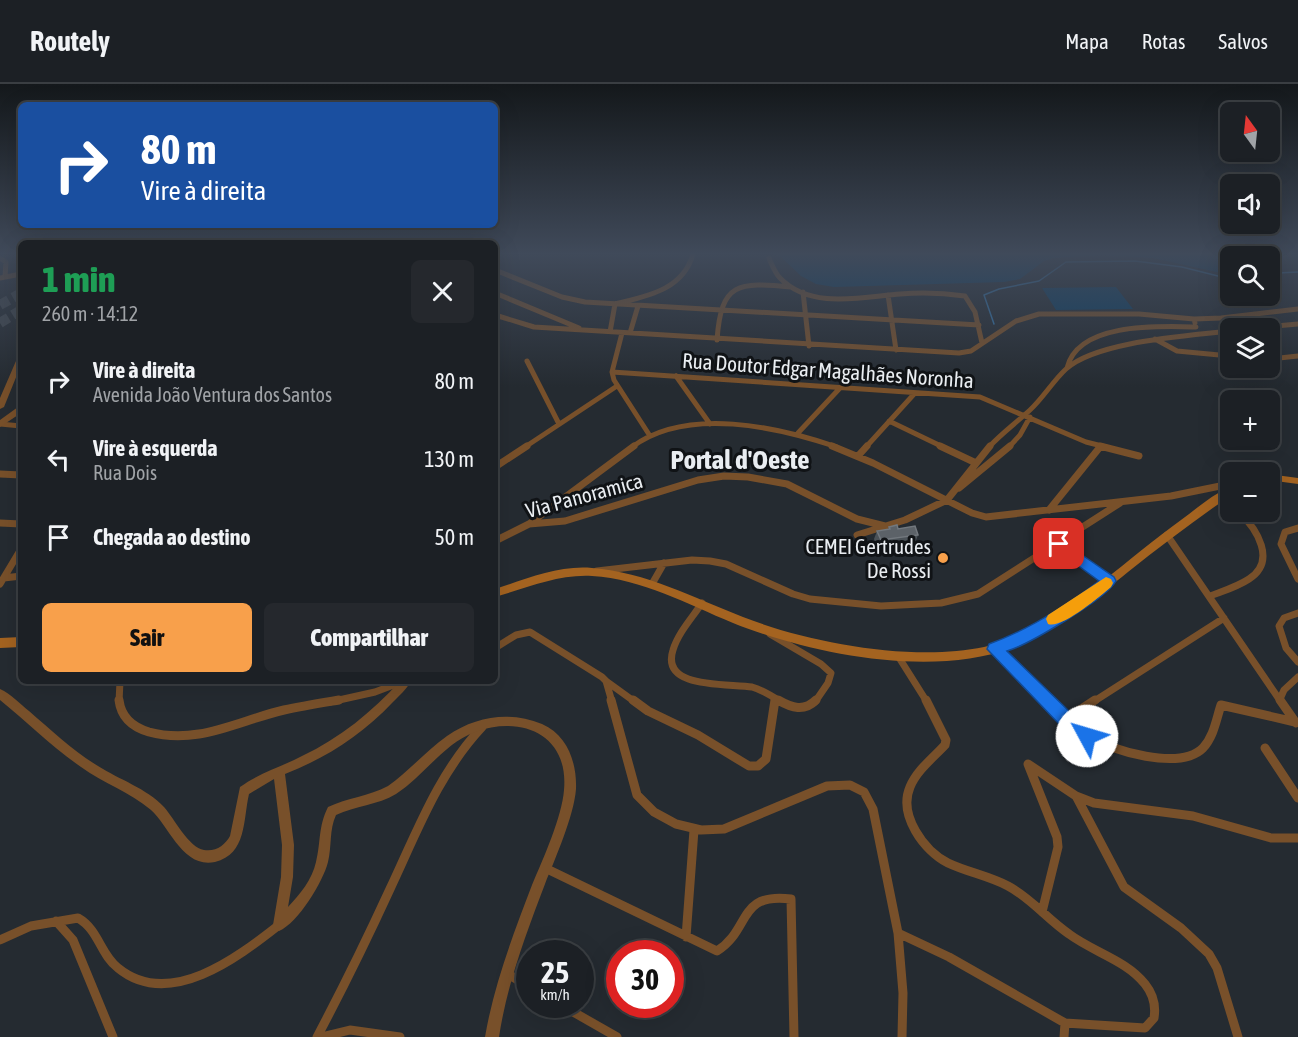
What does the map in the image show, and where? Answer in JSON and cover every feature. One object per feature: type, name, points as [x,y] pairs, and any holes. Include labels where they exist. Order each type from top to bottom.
[{"type":"main road","points":[[1280,479],[1298,481]]},
{"type":"main road","points":[[498,592],[565,574],[592,572],[652,584],[759,628],[842,648],[898,656],[942,656],[994,649],[1011,644],[1084,600],[1167,535],[1220,501]]},
{"type":"main road","points":[[0,643],[18,642]]},
{"type":"street","points":[[508,298],[584,330]]},
{"type":"street","points":[[569,298],[638,306],[979,325]]},
{"type":"street","points":[[615,304],[634,298]]},
{"type":"street","points":[[717,340],[720,311],[727,298]]},
{"type":"street","points":[[803,298],[809,345]]},
{"type":"street","points":[[834,298],[855,298]]},
{"type":"street","points":[[888,298],[896,350]]},
{"type":"street","points":[[967,298],[979,325],[982,343]]},
{"type":"street","points":[[610,332],[615,304]]},
{"type":"street","points":[[630,333],[638,306]]},
{"type":"street","points":[[498,316],[526,326],[717,340],[959,353],[971,351],[1016,321],[1039,314],[1150,314],[1194,320],[1232,319],[1274,310],[1298,309]]},
{"type":"street","points":[[1194,320],[1199,334]]},
{"type":"street","points":[[1280,326],[1298,324]]},
{"type":"street","points":[[1067,369],[1073,352],[1096,338],[1151,326],[1196,327]]},
{"type":"street","points":[[857,535],[888,527],[947,500],[1005,429],[1030,410],[1067,369],[1104,351],[1155,339],[1220,332]]},
{"type":"street","points":[[621,333],[612,372],[616,386],[650,436]]},
{"type":"street","points":[[1155,339],[1177,351],[1220,355]]},
{"type":"street","points":[[1280,358],[1298,356]]},
{"type":"street","points":[[527,361],[559,424]]},
{"type":"street","points":[[18,363],[0,407],[18,409]]},
{"type":"street","name":"Rua Doutor Edgar Magalhães Noronha","points":[[612,372],[980,397],[1030,420],[1100,447],[1139,456]]},
{"type":"street","points":[[676,376],[710,424]]},
{"type":"street","points":[[498,465],[616,386]]},
{"type":"street","points":[[798,433],[840,387]]},
{"type":"street","points":[[858,456],[915,393]]},
{"type":"street","points":[[956,489],[989,466],[1024,431],[1030,420],[1030,410]]},
{"type":"street","points":[[0,424],[18,411]]},
{"type":"street","points":[[889,421],[976,463]]},
{"type":"street","points":[[0,424],[18,426]]},
{"type":"street","points":[[529,524],[632,446],[650,436],[710,424],[746,424],[798,433],[858,456],[986,517],[1122,502],[1220,486]]},
{"type":"street","points":[[1048,510],[1100,447]]},
{"type":"street","points":[[0,474],[18,475]]},
{"type":"street","name":"Via Panoramica","points":[[498,540],[529,524],[565,520],[698,480],[724,476],[748,477],[787,484],[857,519],[888,527]]},
{"type":"street","points":[[592,572],[692,560],[718,562],[780,589],[810,599],[881,606],[941,603],[978,594],[1122,502]]},
{"type":"street","points":[[1210,596],[1251,578],[1263,568],[1266,559],[1258,535],[1247,522]]},
{"type":"street","points":[[0,523],[18,524]]},
{"type":"street","points":[[1298,528],[1284,532],[1281,544],[1298,579]]},
{"type":"street","points":[[1167,535],[1297,724]]},
{"type":"street","points":[[1059,544],[1109,581]]},
{"type":"street","points":[[2,581],[18,554]]},
{"type":"street","points":[[652,584],[664,563]]},
{"type":"street","points":[[2,581],[18,577]]},
{"type":"street","points":[[702,603],[672,650],[672,664],[676,671],[695,681],[753,687],[789,707],[805,707],[819,697],[831,676],[829,670],[759,628]]},
{"type":"street","points":[[1298,613],[1284,618],[1279,626],[1286,648],[1298,662]]},
{"type":"street","points":[[1066,719],[1224,618]]},
{"type":"street","points":[[498,646],[516,635],[530,632],[648,711],[698,735],[749,766],[761,764],[766,759],[775,699]]},
{"type":"street","points":[[994,649],[1066,719],[1087,736],[1104,744],[1171,759],[1190,756],[1209,740],[1221,705],[1297,724]]},
{"type":"street","points":[[898,656],[934,713],[946,740],[945,745],[912,782],[908,791],[909,811],[924,844],[938,857],[1012,888],[1074,938],[1137,975],[1149,988],[1153,997],[1155,1018],[1153,1023],[1145,1028],[1065,1023],[950,957],[898,933]]},
{"type":"street","points":[[1280,699],[1284,690],[1298,677]]},
{"type":"street","points":[[606,681],[637,795],[658,813],[694,830],[705,832],[723,829],[827,786],[842,784],[856,786],[864,792],[873,809],[886,887],[898,933],[903,984],[902,1037]]},
{"type":"street","points":[[119,684],[117,697],[120,711],[127,722],[140,729],[181,738],[201,736],[281,711],[356,698],[398,684]]},
{"type":"street","points":[[0,694],[85,764],[155,806],[193,852],[202,857],[213,857],[225,852],[233,844],[238,832],[244,791],[252,784],[279,773],[335,744],[360,728],[381,711],[403,684]]},
{"type":"street","points":[[0,940],[32,926],[78,918],[93,927],[112,962],[125,976],[144,983],[167,983],[223,966],[250,949],[279,925],[301,902],[316,880],[322,864],[324,829],[332,811],[391,790],[445,742],[460,733],[486,723],[506,721],[538,726],[546,729],[562,748],[569,769],[570,791],[545,868],[506,973],[492,1037]]},
{"type":"street","points":[[319,1037],[442,778],[465,743],[486,723]]},
{"type":"street","points":[[1265,748],[1298,798]]},
{"type":"street","points":[[1042,912],[1058,847],[1028,764],[1076,796],[1112,806],[1193,816],[1271,838],[1298,838]]},
{"type":"street","points":[[279,773],[288,845],[279,925]]},
{"type":"street","points":[[1076,796],[1124,887],[1181,928],[1209,954],[1217,968],[1238,1037]]},
{"type":"street","points":[[686,938],[694,830]]},
{"type":"street","points":[[545,868],[686,938],[719,950],[725,947],[753,906],[771,897],[780,896],[791,899],[794,1037]]},
{"type":"street","points":[[56,921],[73,940],[113,1037]]},
{"type":"street","points":[[506,973],[516,979]]},
{"type":"street","points":[[584,1018],[617,1037]]},
{"type":"street","points":[[1064,1037],[1065,1023]]},
{"type":"street","points":[[319,1037],[330,1032],[352,1029],[400,1037]]},
{"type":"shaded area","points":[[1049,298],[1125,298],[1133,309],[1056,310]]},
{"type":"building","points":[[897,525],[898,529],[915,526],[918,535],[881,540],[877,531],[890,529],[889,527]]},
{"type":"waterway","points":[[985,298],[994,324]]},
{"type":"tunnel","points":[[0,305],[11,298]]},
{"type":"tunnel","points":[[0,323],[18,312]]},
{"type":"slow traffic","points":[[1053,619],[1106,583]]},
{"type":"place","name":"CEMEI Gertrudes De Rossi","points":[[943,558]]},
{"type":"district","name":"Portal d'Oeste","points":[[740,459]]},
{"type":"route","points":[[1059,544],[1109,581],[1084,600],[1035,630],[1011,644],[994,649],[1066,719],[1087,736]]}]
